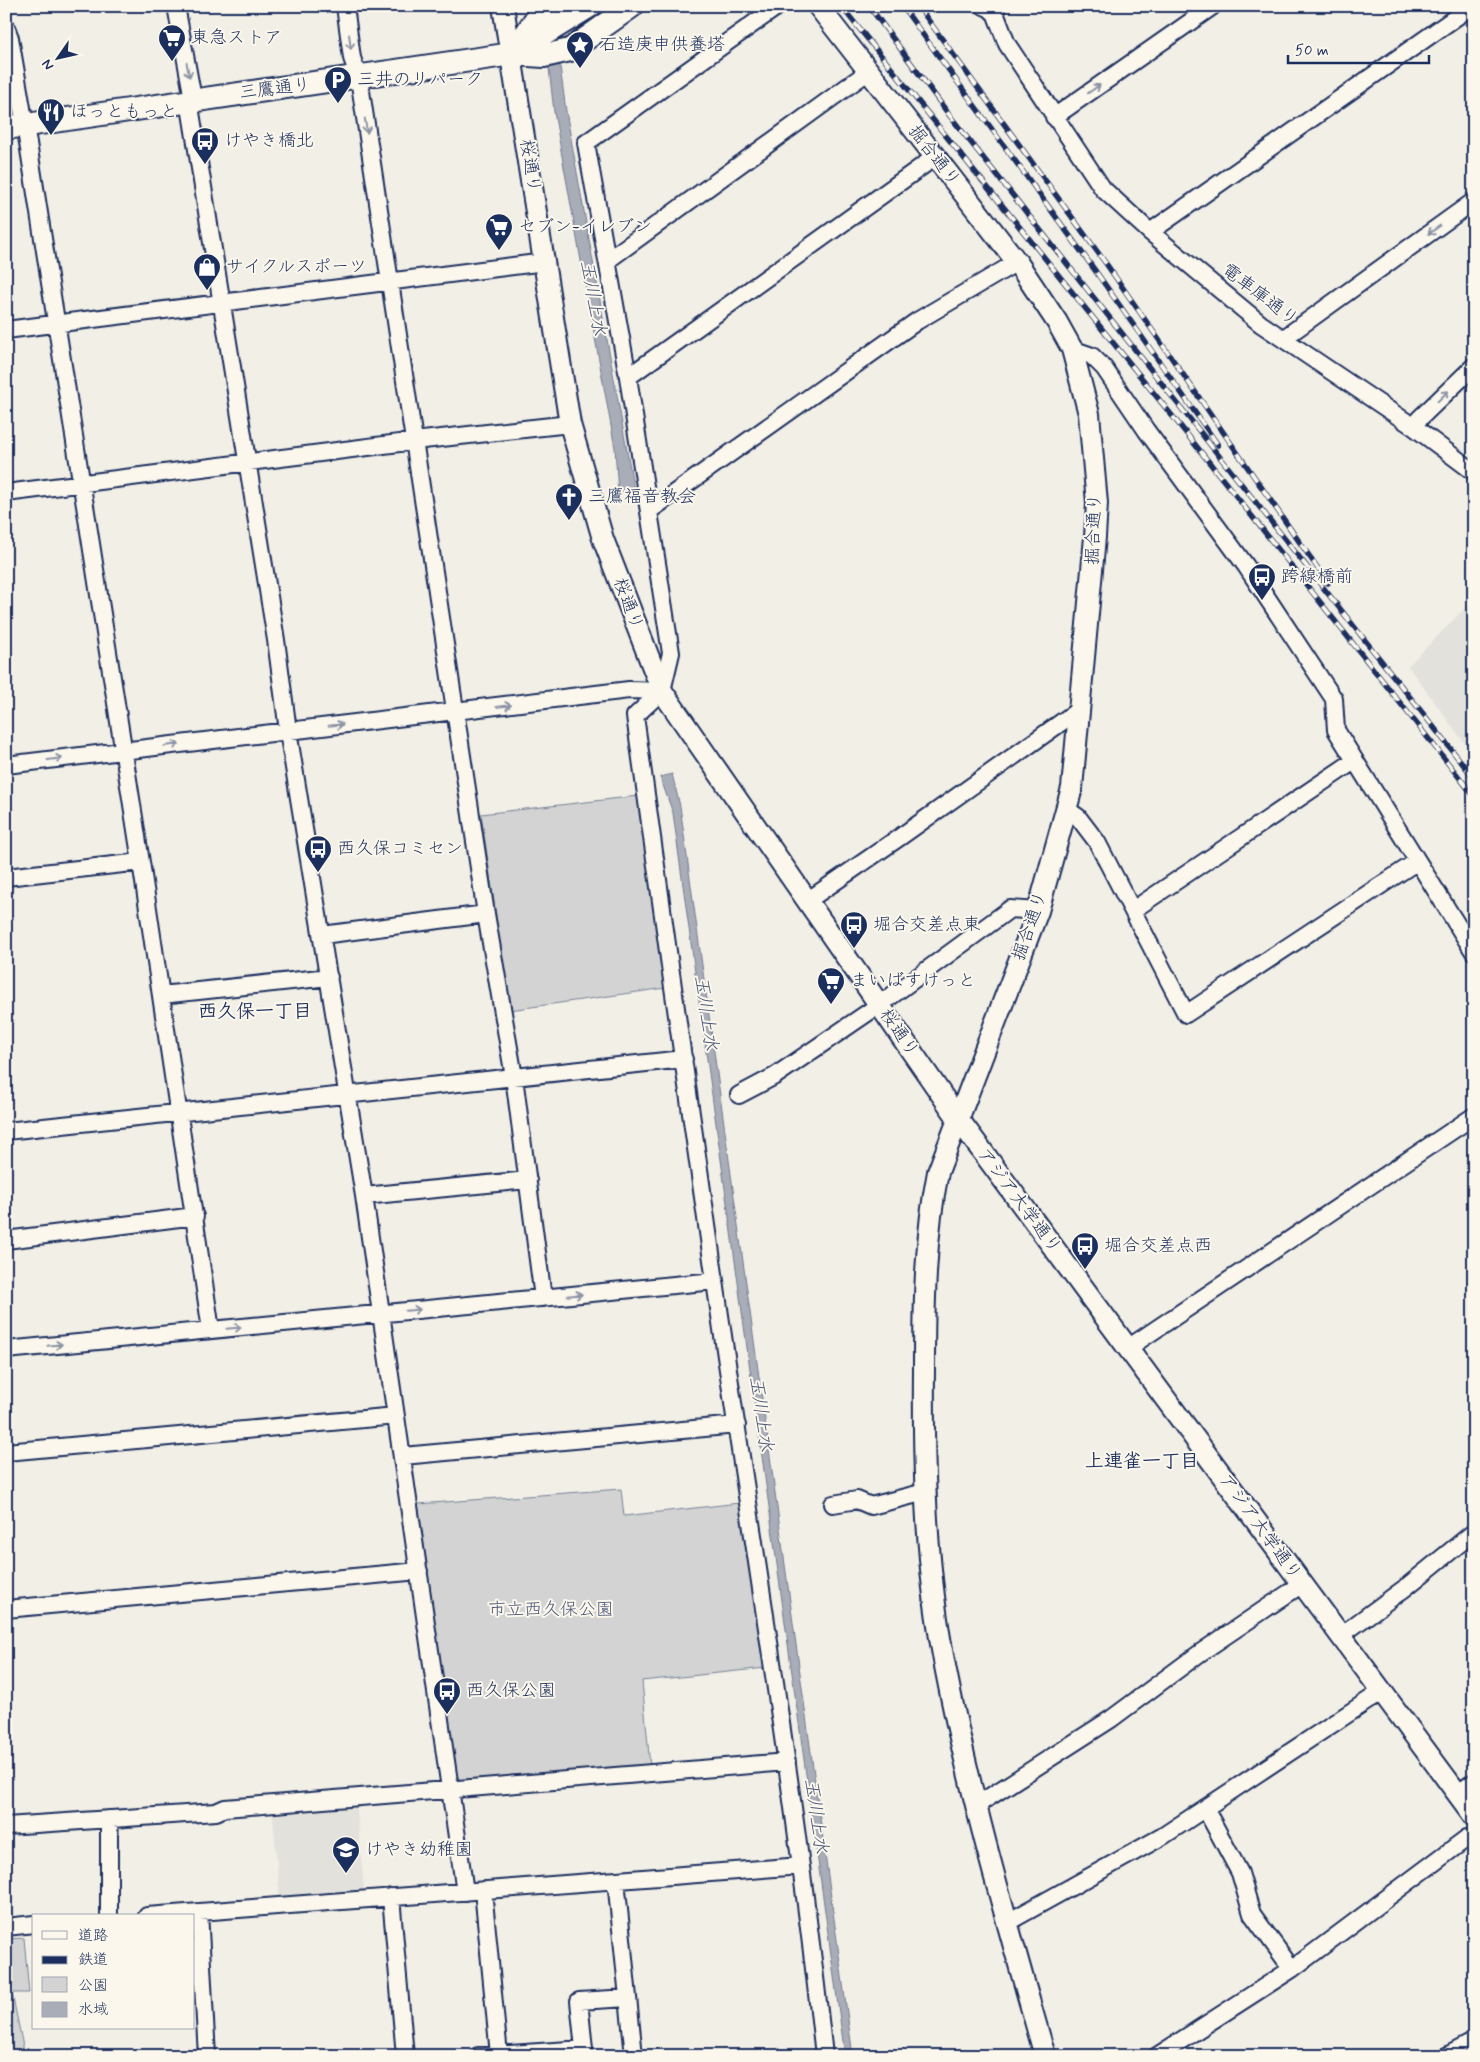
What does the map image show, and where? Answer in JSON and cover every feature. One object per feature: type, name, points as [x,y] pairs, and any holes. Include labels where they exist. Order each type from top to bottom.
[{"type":"main road","points":[[512,54],[539,14],[550,6]]},
{"type":"main road","name":"三鷹通り","points":[[16,127],[191,99],[359,78],[512,54],[568,22],[590,6]]},
{"type":"main road","points":[[512,54],[544,56],[570,50],[632,6]]},
{"type":"street","points":[[176,6],[220,303],[276,640],[288,731],[382,1313],[465,1892]]},
{"type":"street","points":[[346,6],[352,58],[359,78],[486,914],[514,1078],[543,1298]]},
{"type":"street","name":"桜通り","points":[[504,6],[570,424],[603,539],[662,691],[957,1117]]},
{"type":"street","points":[[778,6],[586,143],[628,377],[671,653],[662,691],[635,716],[714,1281],[787,1762],[824,2056]]},
{"type":"street","name":"掘合通り","points":[[818,6],[1017,262],[1057,322],[1072,349],[1089,414],[1096,503],[1089,619],[1072,788],[1038,911],[957,1117],[938,1172],[930,1210],[924,1315],[925,1492],[934,1593],[946,1670],[977,1805],[1045,2056]]},
{"type":"street","points":[[1054,116],[1213,6]]},
{"type":"street","points":[[1150,232],[1472,6]]},
{"type":"street","name":"電車庫通り","points":[[990,7],[1007,44],[1103,189],[1150,232],[1262,324],[1414,427],[1474,472]]},
{"type":"street","points":[[8,34],[16,127],[55,324],[124,751],[211,1330]]},
{"type":"street","points":[[608,260],[869,71]]},
{"type":"street","points":[[628,377],[935,157]]},
{"type":"street","points":[[1284,338],[1474,202]]},
{"type":"street","points":[[6,330],[545,262]]},
{"type":"street","points":[[649,510],[917,321],[1017,262]]},
{"type":"street","points":[[1072,349],[1092,356],[1104,368],[1146,430],[1246,566],[1334,699],[1336,730],[1416,862],[1474,952]]},
{"type":"street","points":[[1414,427],[1419,419],[1474,366]]},
{"type":"street","points":[[6,493],[570,424]]},
{"type":"street","points":[[6,765],[629,690],[662,691]]},
{"type":"street","points":[[807,900],[900,837],[1080,709]]},
{"type":"street","points":[[1134,910],[1354,761]]},
{"type":"street","points":[[1065,808],[1078,817],[1097,842],[1134,910],[1186,1014],[1416,862]]},
{"type":"street","points":[[6,877],[141,862]]},
{"type":"street","points":[[739,1095],[775,1076],[879,1005],[1010,910],[1038,911]]},
{"type":"street","points":[[322,935],[486,914]]},
{"type":"street","points":[[161,995],[329,976]]},
{"type":"street","points":[[6,1131],[684,1059]]},
{"type":"street","points":[[1128,1348],[1474,1116]]},
{"type":"street","name":"アジア大学通り","points":[[957,1117],[1474,1816]]},
{"type":"street","points":[[364,1196],[528,1180]]},
{"type":"street","points":[[6,1240],[195,1216]]},
{"type":"street","points":[[6,1350],[714,1281]]},
{"type":"street","points":[[6,1452],[396,1416]]},
{"type":"street","points":[[403,1456],[737,1425]]},
{"type":"street","points":[[833,1504],[857,1500],[870,1506],[925,1492]]},
{"type":"street","points":[[1340,1636],[1405,1588],[1474,1532]]},
{"type":"street","points":[[6,1609],[419,1571]]},
{"type":"street","points":[[977,1805],[1111,1719],[1200,1652],[1302,1584]]},
{"type":"street","points":[[1008,1922],[1163,1836],[1381,1692]]},
{"type":"street","points":[[6,1826],[216,1812],[225,1808],[450,1788],[787,1762]]},
{"type":"street","points":[[1458,1794],[1474,1782]]},
{"type":"street","points":[[1204,1808],[1240,1873],[1252,1914],[1292,1969]]},
{"type":"street","points":[[109,1819],[109,1914]]},
{"type":"street","points":[[1157,2056],[1292,1969],[1467,1838]]},
{"type":"street","points":[[173,1914],[801,1866]]},
{"type":"street","points":[[616,1880],[634,2056]]},
{"type":"street","points":[[483,1890],[499,2055]]},
{"type":"street","points":[[391,1897],[405,2056]]},
{"type":"street","points":[[199,1912],[207,2056]]},
{"type":"street","points":[[6,1927],[32,1924]]},
{"type":"street","points":[[478,2056],[584,2049],[579,2001],[628,1998]]},
{"type":"street","points":[[1442,2056],[1474,2039]]},
{"type":"shaded area","points":[[1474,599],[1474,756],[1408,666]]},
{"type":"shaded area","points":[[356,1799],[364,1891],[280,1899],[272,1806]]},
{"type":"green space","points":[[638,796],[666,988],[510,1010],[481,814]]},
{"type":"green space","name":"市立西久保公園","points":[[621,1489],[624,1516],[739,1503],[753,1571],[766,1668],[642,1681],[650,1766],[461,1781],[457,1776],[418,1504]]},
{"type":"green space","points":[[24,1938],[29,1993],[12,1993],[25,2056],[6,2056],[6,1939]]},
{"type":"water","name":"玉川上水","points":[[542,6],[552,6],[566,111],[634,490],[618,493],[615,448],[554,112]]},
{"type":"water","name":"玉川上水","points":[[672,774],[680,806],[853,2056],[845,2056],[673,813],[660,777]]},
{"type":"railway","points":[[841,6],[1178,423],[1474,796]]},
{"type":"railway","points":[[869,6],[950,116],[1474,778]]},
{"type":"railway","points":[[902,6],[1094,269],[1218,445]]},
{"type":"railway","points":[[918,6],[1107,265],[1328,583]]},
{"type":"place","name":"東急ストア","points":[[172,62]]},
{"type":"place","name":"石造庚申供養塔","points":[[580,69]]},
{"type":"place","name":"三井のリパーク","points":[[338,104]]},
{"type":"place","name":"ほっともっと","points":[[51,136]]},
{"type":"place","name":"けやき橋北","points":[[205,165]]},
{"type":"place","name":"セブン-イレブン","points":[[499,251]]},
{"type":"place","name":"サイクルスポーツ","points":[[207,291]]},
{"type":"place","name":"三鷹福音教会","points":[[569,521]]},
{"type":"place","name":"跨線橋前","points":[[1262,601]]},
{"type":"place","name":"西久保コミセン","points":[[318,873]]},
{"type":"place","name":"堀合交差点東","points":[[854,949]]},
{"type":"place","name":"まいばすけっと","points":[[831,1005]]},
{"type":"place","name":"堀合交差点西","points":[[1085,1270]]},
{"type":"place","name":"西久保公園","points":[[447,1715]]},
{"type":"place","name":"けやき幼稚園","points":[[346,1874]]},
{"type":"district","name":"西久保一丁目","points":[[255,1011]]},
{"type":"district","name":"上連雀一丁目","points":[[1142,1461]]}]
